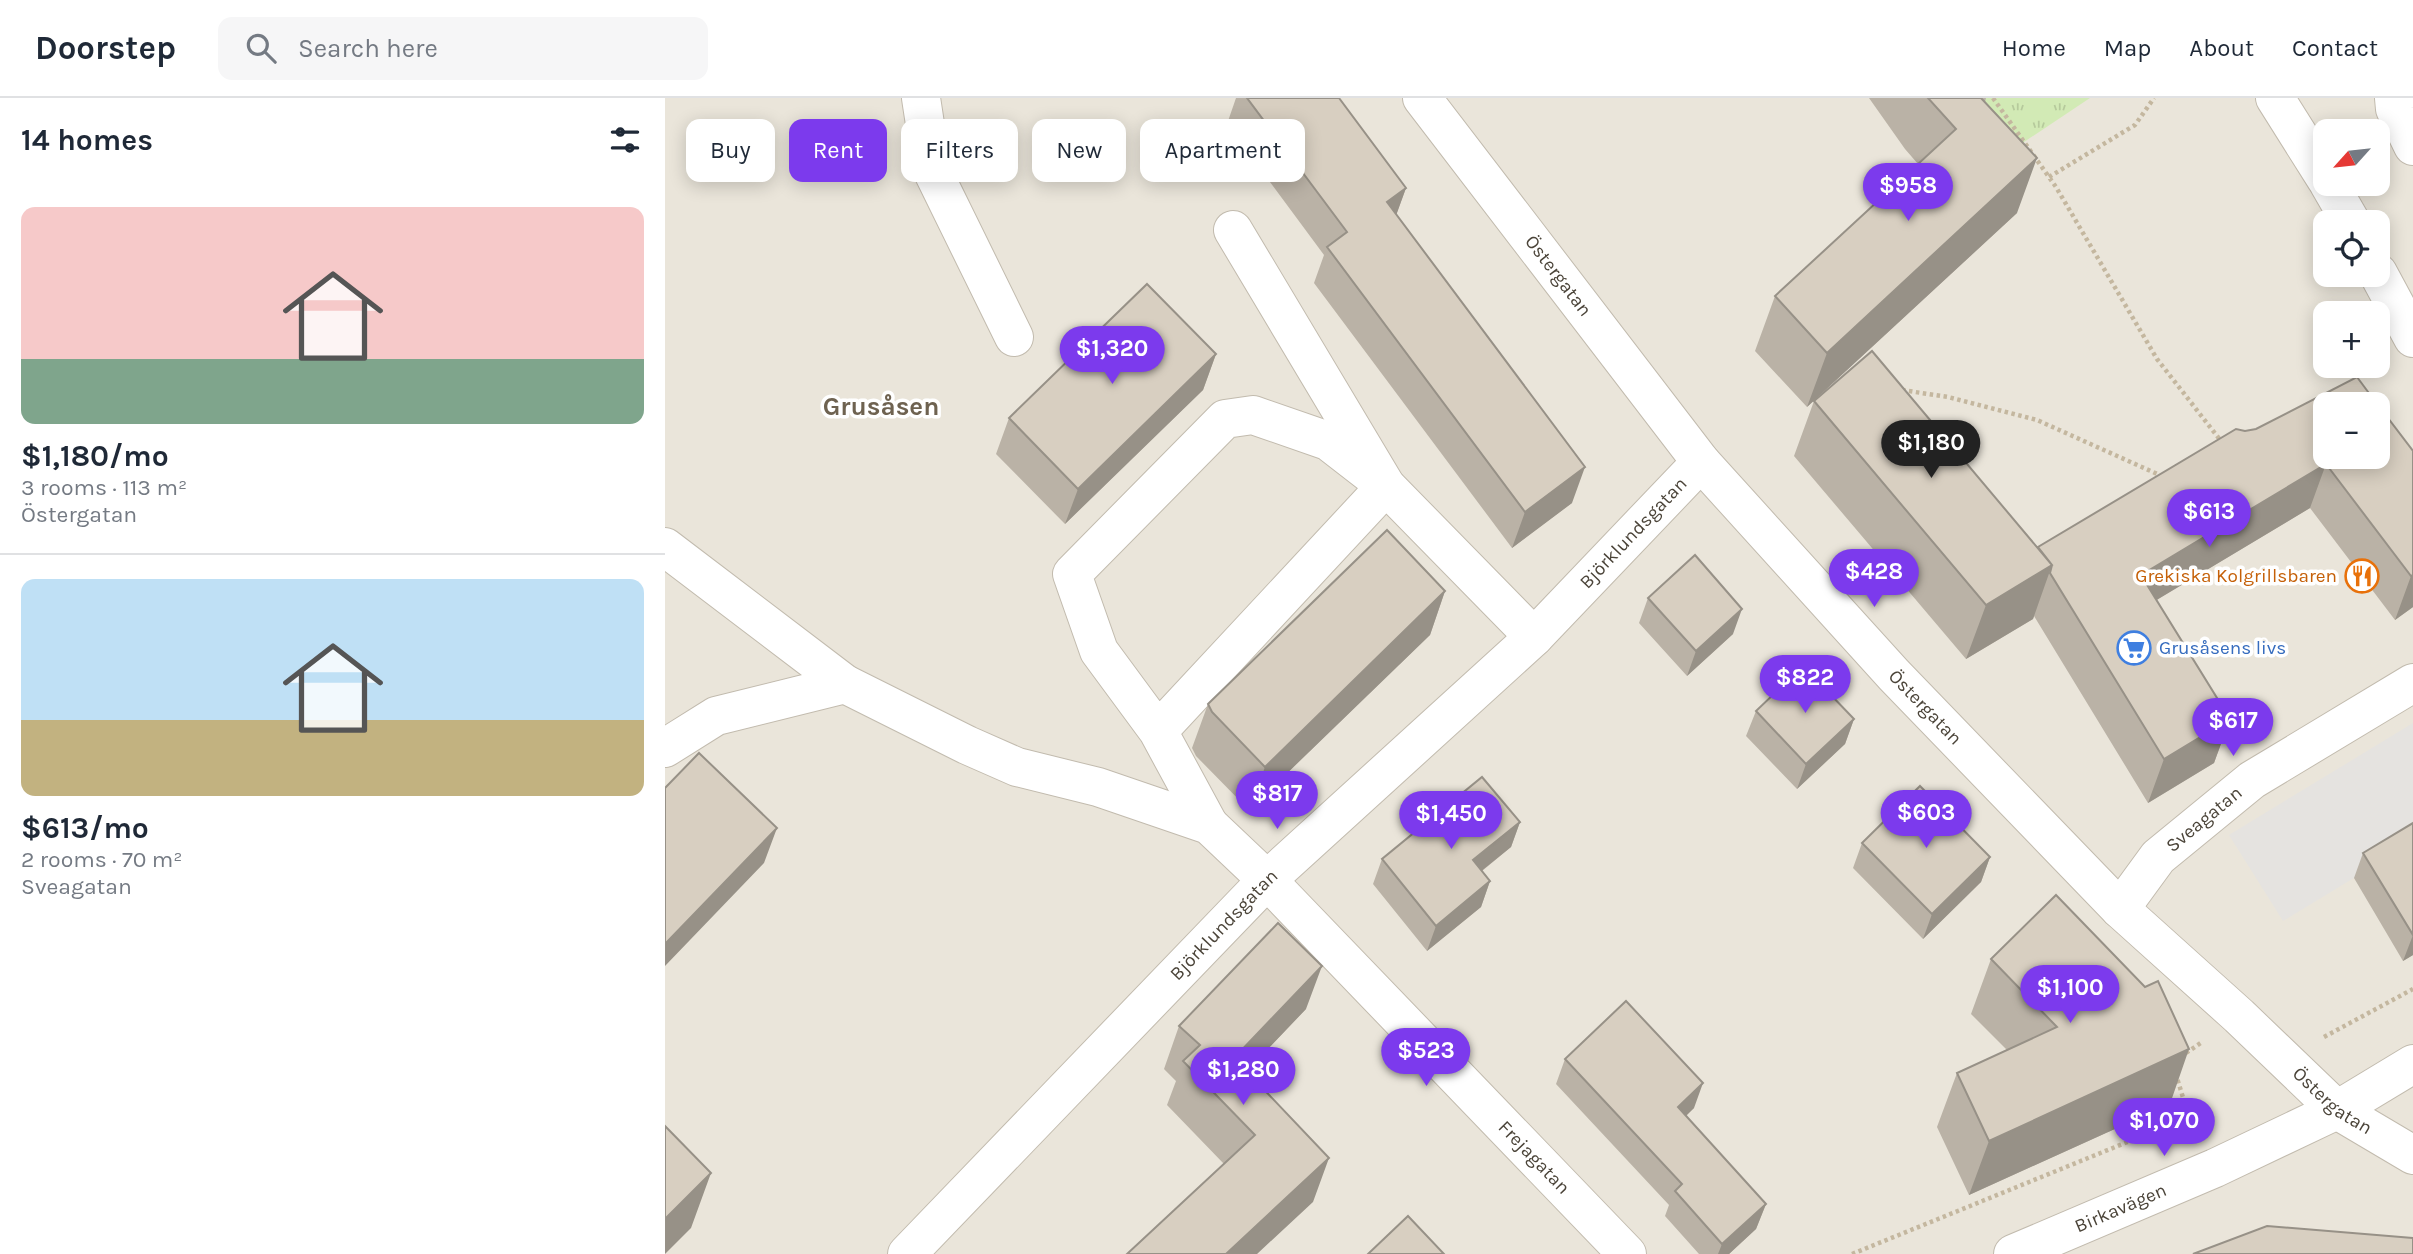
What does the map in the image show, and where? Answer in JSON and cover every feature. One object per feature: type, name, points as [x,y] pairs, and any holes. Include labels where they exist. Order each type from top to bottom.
[{"type":"street","points":[[921,98],[932,170],[1014,337]]},
{"type":"street","name":"Östergatan","points":[[1422,98],[1701,462],[1894,675],[2120,909],[2239,1016],[2337,1110],[2413,1155]]},
{"type":"street","points":[[2275,98],[2313,158]]},
{"type":"street","points":[[2394,98],[2395,109],[2413,146]]},
{"type":"street","points":[[1233,230],[1386,486]]},
{"type":"street","points":[[2386,287],[2413,338]]},
{"type":"street","points":[[1209,825],[1159,731],[1100,651],[1072,573],[1225,419],[1253,415],[1328,441],[1386,486],[1534,637]]},
{"type":"street","name":"Björklundsgatan","points":[[907,1254],[1267,880],[1534,637],[1701,462]]},
{"type":"street","points":[[1159,731],[1386,486]]},
{"type":"street","points":[[665,547],[845,684],[1017,767],[1098,787],[1209,825]]},
{"type":"street","name":"Sveagatan","points":[[2120,909],[2158,857],[2252,780],[2413,683]]},
{"type":"street","points":[[665,748],[716,716],[845,684]]},
{"type":"street","name":"Frejagatan","points":[[1209,825],[1267,880],[1627,1254]]},
{"type":"street","name":"Birkavägen","points":[[2013,1254],[2215,1168],[2337,1110],[2413,1064]]},
{"type":"path","points":[[1993,98],[2049,177],[2157,359],[2222,443]]},
{"type":"path","points":[[2049,177],[2135,125],[2154,98]]},
{"type":"path","points":[[1893,388],[1948,397],[2038,420],[2176,482]]},
{"type":"path","points":[[1852,1254],[2189,1118]]},
{"type":"shaded area","points":[[665,98],[2413,98],[2413,1254],[665,1254]]},
{"type":"shaded area","points":[[2413,723],[2413,842],[2283,921],[2229,835]]},
{"type":"green space","points":[[1978,98],[2090,98],[2015,148]]},
{"type":"building","points":[[1247,98],[1339,98],[1406,188],[1387,202],[1585,467],[1525,512],[1327,247],[1347,232],[1305,176],[1305,119],[1263,119]]},
{"type":"building","points":[[1928,98],[1981,98],[2037,158],[1827,353],[1775,296],[1956,129]]},
{"type":"building","points":[[1147,284],[1216,354],[1078,489],[1009,418]]},
{"type":"building","points":[[1872,351],[2052,565],[1986,605],[1814,401]]},
{"type":"building","points":[[2358,378],[2368,392],[2328,392]]},
{"type":"building","points":[[2313,400],[2313,469],[2318,469],[2141,575],[2230,719],[2164,759],[2050,573],[2052,565],[2038,547],[2236,429],[2256,429]]},
{"type":"building","points":[[2390,421],[2413,451],[2411,576],[2330,469],[2390,469]]},
{"type":"building","points":[[1387,530],[1445,591],[1265,767],[1212,712],[1208,704]]},
{"type":"building","points":[[1695,555],[1742,609],[1696,651],[1648,598]]},
{"type":"building","points":[[1803,666],[1854,719],[1806,764],[1756,711]]},
{"type":"building","points":[[699,753],[777,828],[665,944],[665,788]]},
{"type":"building","points":[[1482,777],[1520,822],[1473,860],[1490,881],[1436,926],[1382,859]]},
{"type":"building","points":[[1920,786],[1990,857],[1932,914],[1862,843]]},
{"type":"building","points":[[2413,823],[2413,935],[2363,853]]},
{"type":"building","points":[[2056,895],[2145,987],[2158,981],[2189,1049],[1989,1141],[1957,1073],[2057,1027],[1991,959]]},
{"type":"building","points":[[1278,923],[1322,966],[1234,1058],[1329,1158],[1226,1254],[1127,1254],[1255,1135],[1183,1061],[1200,1045],[1179,1026]]},
{"type":"building","points":[[1626,1001],[1703,1083],[1678,1107],[1766,1204],[1722,1244],[1675,1191],[1682,1184],[1565,1059]]},
{"type":"building","points":[[665,1126],[711,1173],[665,1219]]},
{"type":"building","points":[[1408,1216],[1444,1254],[1368,1254]]},
{"type":"building","points":[[2267,1226],[2413,1238],[2413,1254],[2193,1254]]},
{"type":"place","name":"Grekiska Kolgrillsbaren","points":[[2362,576]]},
{"type":"place","name":"Grusåsens livs","points":[[2134,648]]},
{"type":"district","name":"Grusåsen","points":[[881,406]]}]
